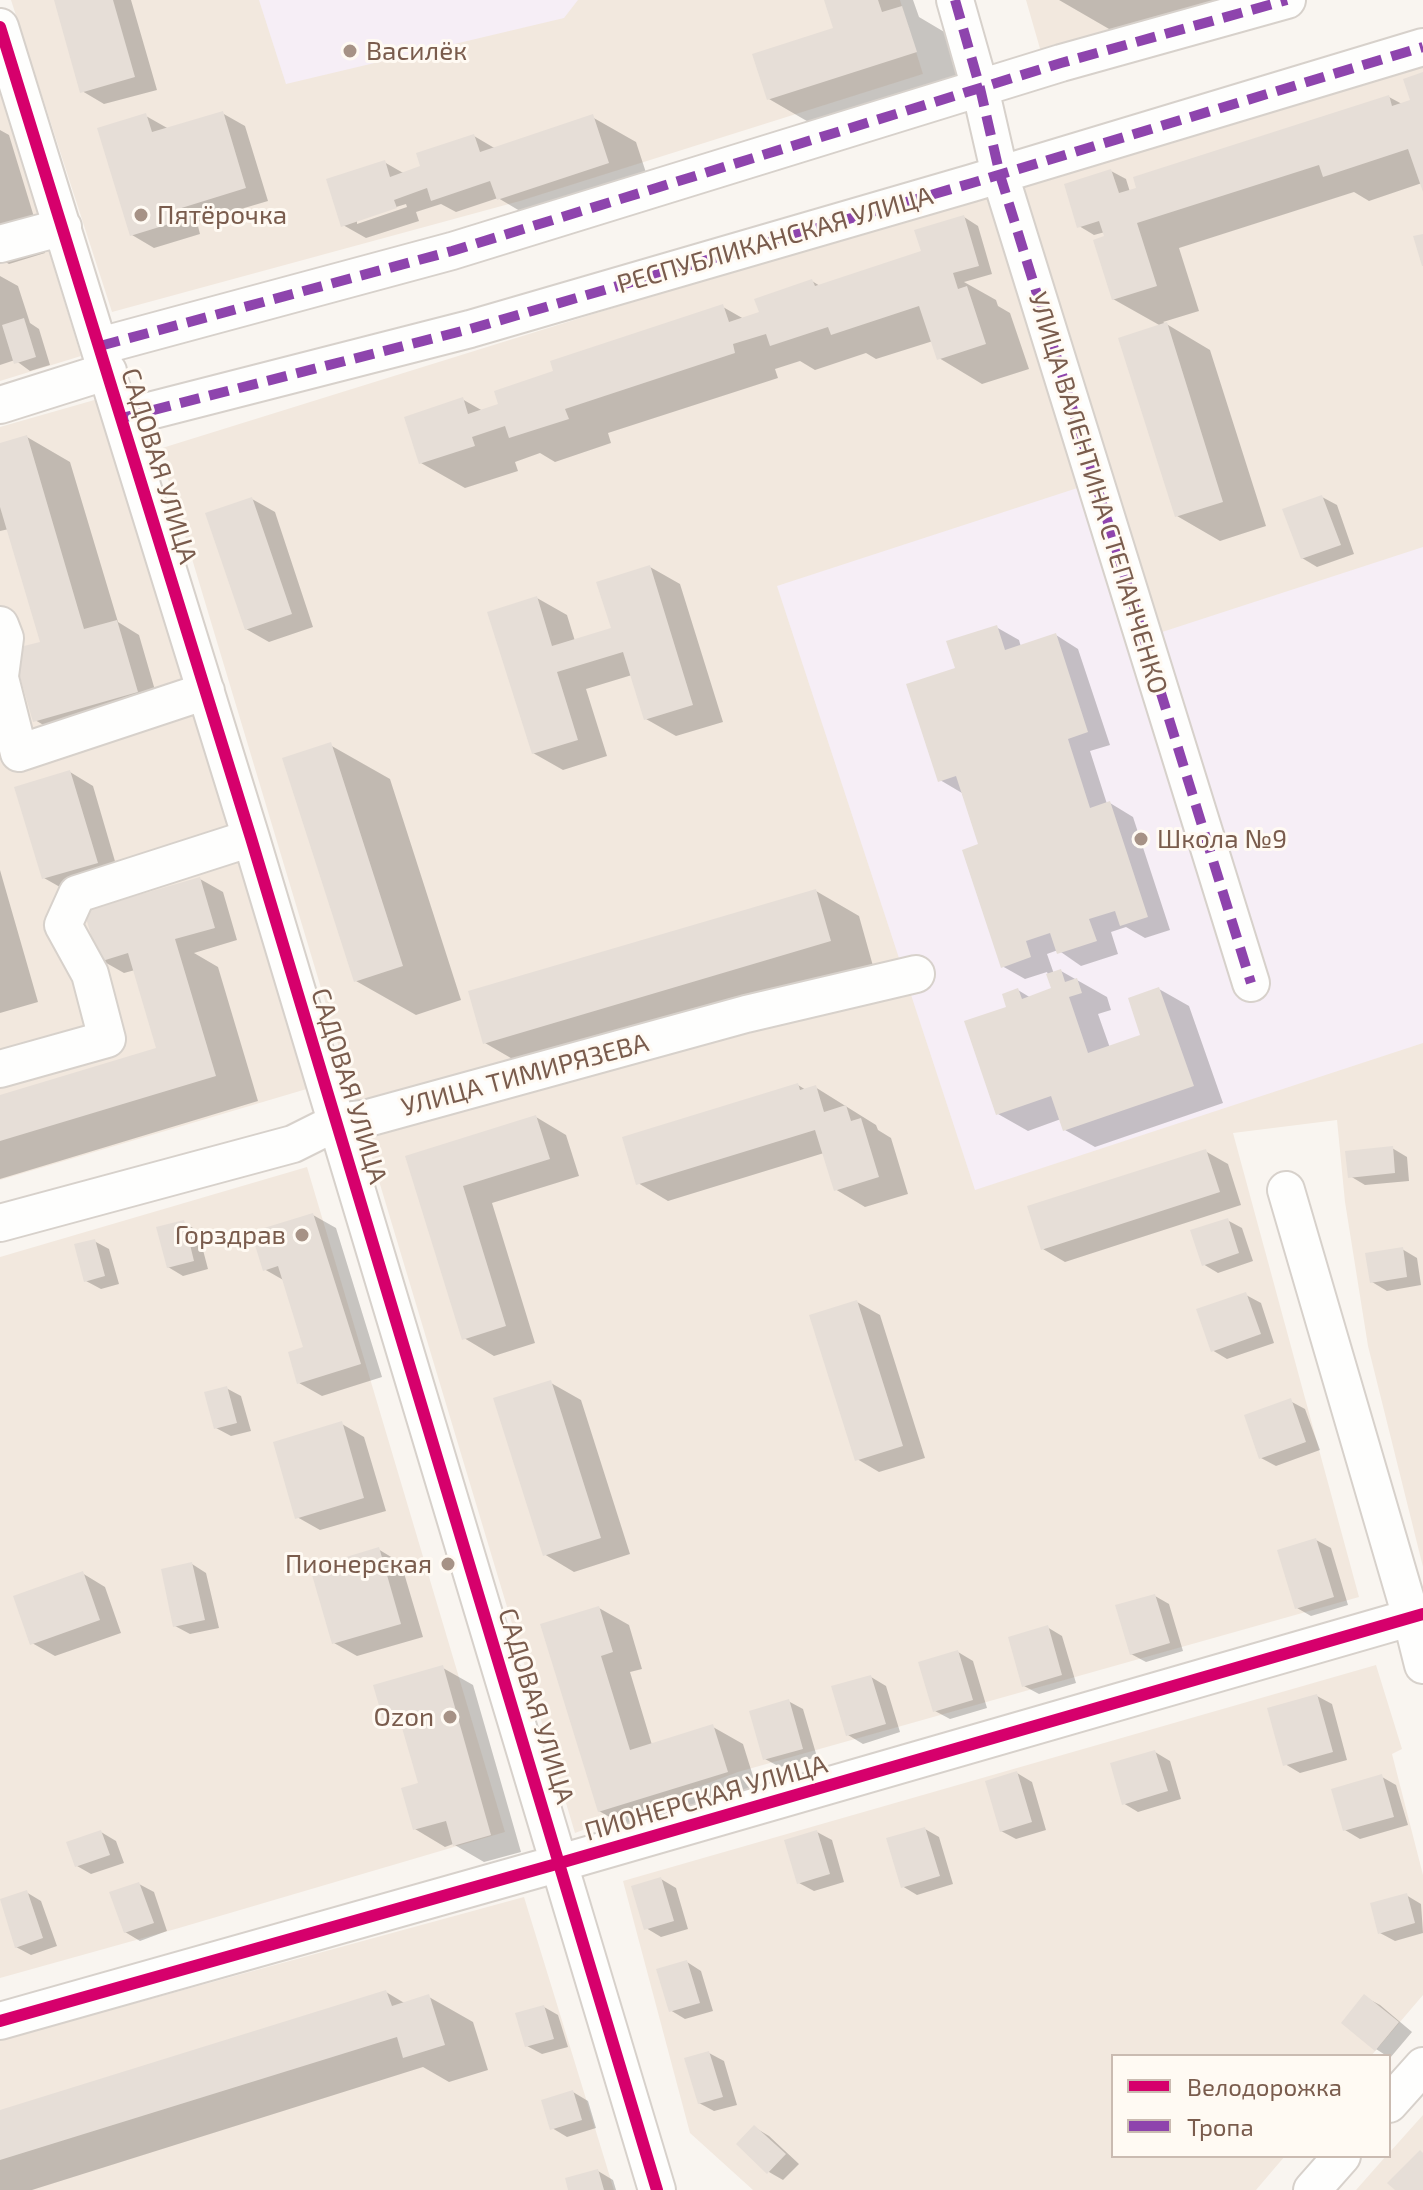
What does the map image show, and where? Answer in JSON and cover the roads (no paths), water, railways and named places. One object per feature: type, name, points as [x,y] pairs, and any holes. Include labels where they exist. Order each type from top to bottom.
[{"type":"street","name":"УЛИЦА ВАЛЕНТИНА СТЕПАНЧЕНКО","points":[[955,0],[1000,175],[1251,983]]},
{"type":"street","points":[[0,405],[104,359],[1061,63],[1287,0]]},
{"type":"street","name":"САДОВАЯ УЛИЦА","points":[[0,27],[251,838],[652,2175]]},
{"type":"street","name":"РЕСПУБЛИКАНСКАЯ УЛИЦА","points":[[122,418],[470,329],[1000,175],[1423,47]]},
{"type":"street","points":[[0,244],[63,227]]},
{"type":"street","points":[[0,625],[5,638],[0,677],[19,753],[206,691]]},
{"type":"street","points":[[0,1069],[107,1039],[90,974],[63,925],[77,894],[251,838]]},
{"type":"street","name":"УЛИЦА ТИМИРЯЗЕВА","points":[[0,1223],[293,1144],[337,1122],[368,1118],[731,1018],[916,974]]},
{"type":"street","points":[[1286,1190],[1417,1615],[1423,1665]]},
{"type":"street","name":"ПИОНЕРСКАЯ УЛИЦА","points":[[0,2021],[1417,1615]]},
{"type":"street","points":[[1391,2102],[1423,2066]]},
{"type":"street","points":[[1312,2190],[1340,2158]]},
{"type":"street","points":[[652,2175],[680,2190]]},
{"type":"place","name":"Василёк","points":[[350,51]]},
{"type":"place","name":"Пятёрочка","points":[[141,215]]},
{"type":"place","name":"Школа №9","points":[[1141,839]]},
{"type":"place","name":"Горздрав","points":[[302,1235]]},
{"type":"place","name":"Пионерская","points":[[448,1564]]},
{"type":"place","name":"Ozon","points":[[450,1717]]}]
